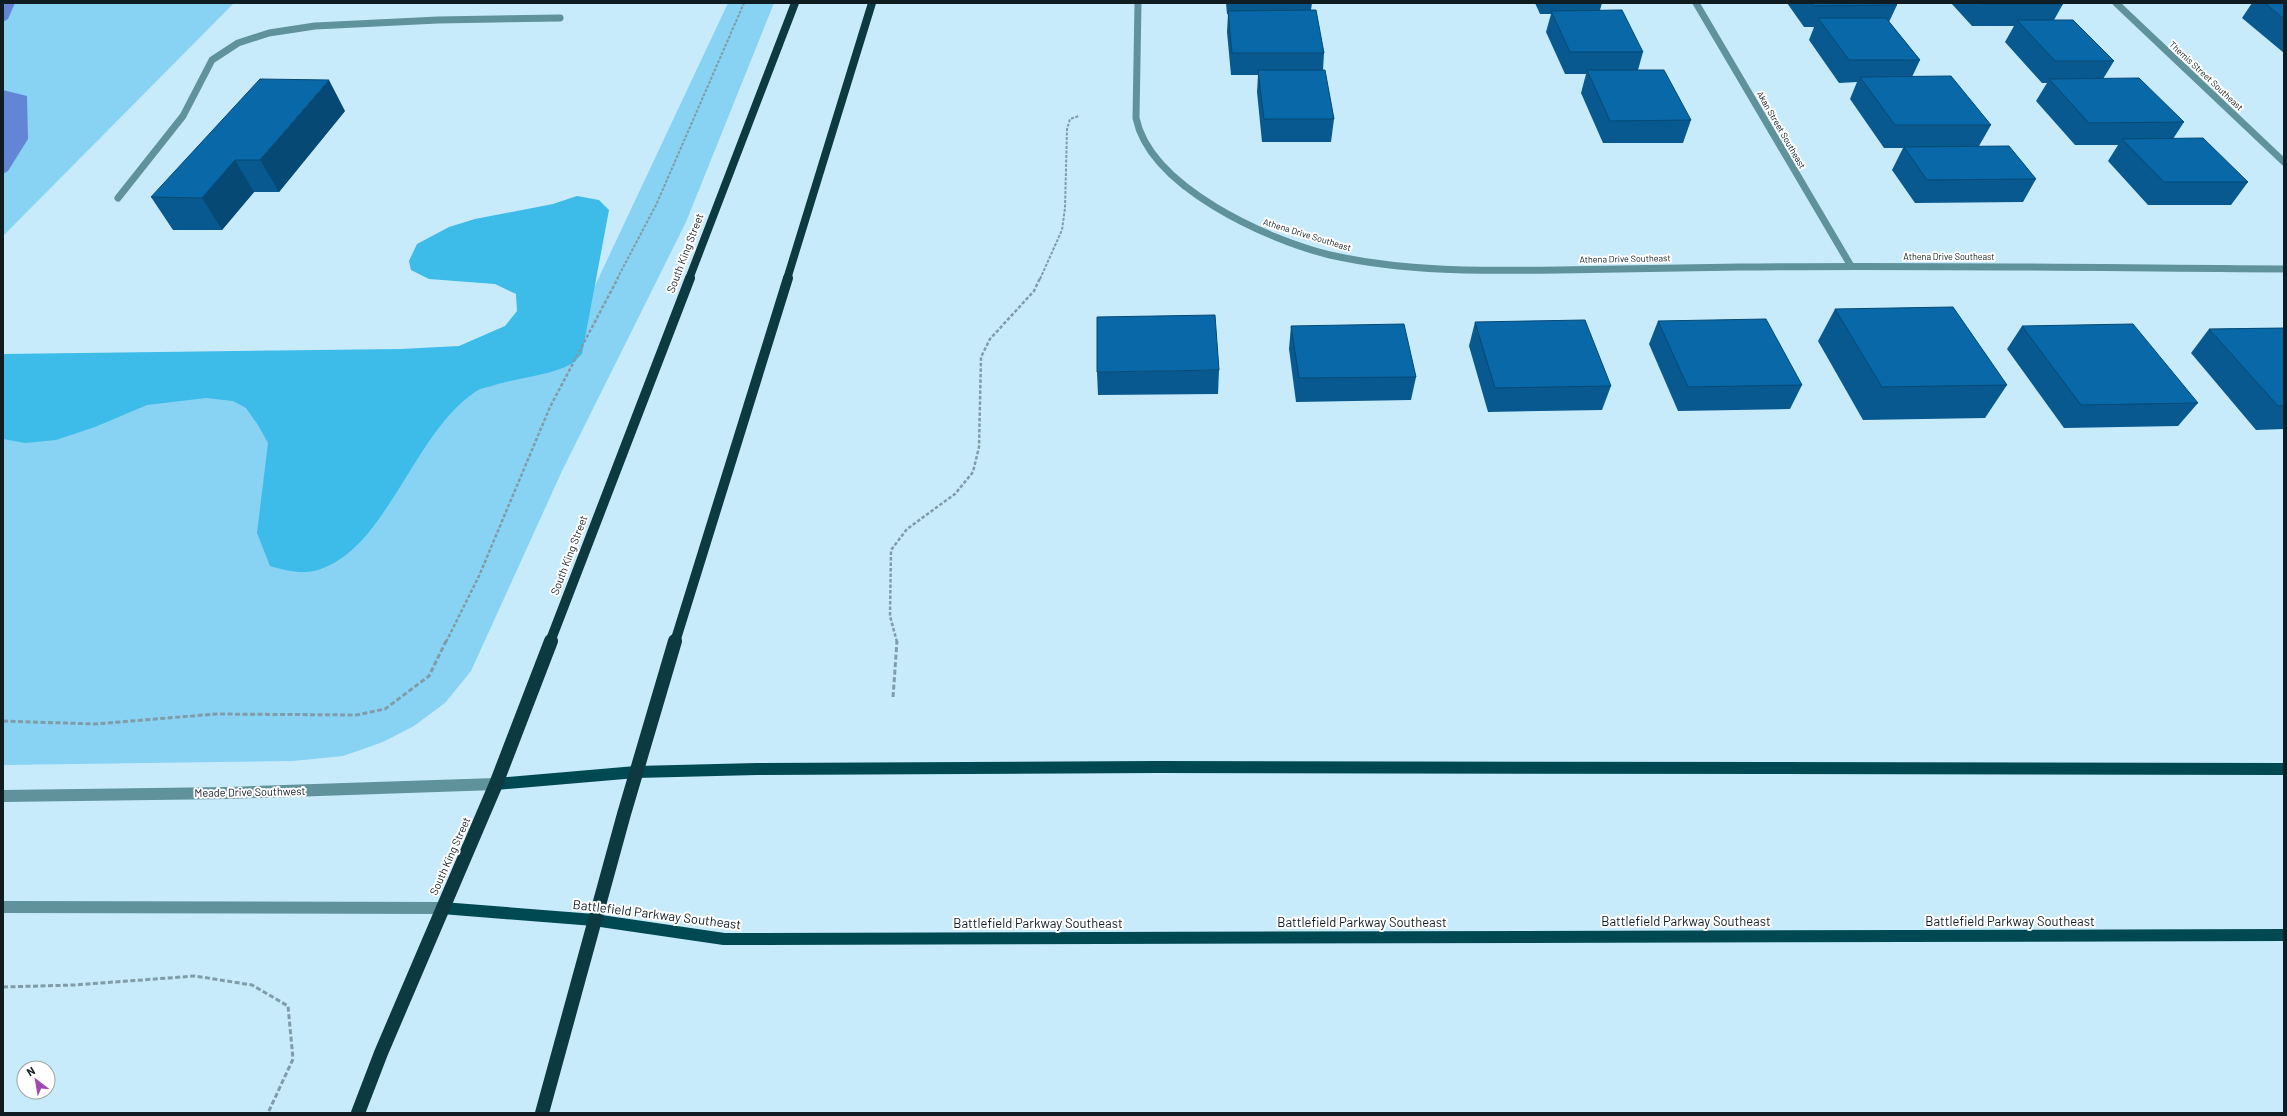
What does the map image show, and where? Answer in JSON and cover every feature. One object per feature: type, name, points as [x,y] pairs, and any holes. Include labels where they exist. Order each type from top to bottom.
[{"type":"highway","name":"South King Street","points":[[358,1113],[442,908],[496,784],[795,3]]},
{"type":"highway","points":[[542,1113],[564,1039],[594,920],[636,772],[872,3]]},
{"type":"main road","points":[[496,784],[636,772],[1142,768],[2284,769]]},
{"type":"main road","name":"Battlefield Parkway Southeast","points":[[442,908],[594,920],[724,939],[2284,935]]},
{"type":"street","name":"Athena Drive Southeast","points":[[1138,3],[1136,122],[1150,152],[1176,179],[1208,203],[1257,232],[1312,250],[1364,263],[1426,270],[1851,266],[2284,269]]},
{"type":"street","name":"Akan Street Southeast","points":[[1696,3],[1851,266]]},
{"type":"street","name":"Themis Street Southeast","points":[[2116,3],[2284,162]]},
{"type":"street","points":[[118,198],[184,116],[212,60],[238,43],[269,33],[315,26],[438,20],[560,18]]},
{"type":"street","name":"Meade Drive Southwest","points":[[3,796],[228,793],[496,784]]},
{"type":"street","points":[[3,908],[442,908]]},
{"type":"path","points":[[3,721],[95,724],[216,714],[356,715],[385,709],[429,676],[479,576],[550,407],[656,205],[744,3]]},
{"type":"path","points":[[893,697],[898,645],[890,616],[891,550],[907,529],[955,494],[974,472],[979,447],[981,357],[990,339],[1034,291],[1062,230],[1066,208],[1067,129],[1070,119],[1079,116]]},
{"type":"path","points":[[3,987],[74,985],[195,976],[252,985],[288,1006],[293,1059],[268,1113]]},
{"type":"shaded area","points":[[3,3],[234,3],[3,236]]},
{"type":"shaded area","points":[[728,3],[774,3],[686,222],[562,471],[471,671],[445,703],[414,726],[383,742],[343,756],[293,761],[3,765],[3,375],[560,360]]},
{"type":"shaded area","points":[[3,90],[27,96],[28,139],[8,171],[3,174]]},
{"type":"shaded area","points":[[577,196],[599,200],[609,210],[582,354],[572,363],[563,368],[485,388],[475,392],[453,411],[433,435],[380,518],[361,541],[339,560],[314,571],[298,572],[270,566],[257,533],[268,443],[246,408],[233,401],[206,398],[147,405],[95,427],[56,440],[25,443],[3,439],[3,354],[401,349],[459,346],[505,326],[517,311],[516,294],[495,284],[429,279],[411,270],[409,261],[417,244],[449,227],[475,219],[553,204]]},
{"type":"building","points":[[1811,3],[1895,3],[1897,5],[1813,6]]},
{"type":"building","points":[[1981,3],[2062,3],[2063,4],[1982,4]]},
{"type":"building","points":[[2265,3],[2284,3],[2284,19]]},
{"type":"building","points":[[1316,10],[1324,53],[1232,53],[1228,11]]},
{"type":"building","points":[[1622,10],[1643,52],[1570,52],[1551,11]]},
{"type":"building","points":[[1818,18],[1886,18],[1920,60],[1849,60]]},
{"type":"building","points":[[2017,20],[2073,20],[2114,61],[2055,61]]},
{"type":"building","points":[[1258,70],[1325,70],[1334,119],[1264,119]]},
{"type":"building","points":[[1587,70],[1664,70],[1691,120],[1610,121]]},
{"type":"building","points":[[1951,76],[1991,125],[1895,125],[1860,77]]},
{"type":"building","points":[[2139,78],[2184,122],[2089,123],[2049,79]]},
{"type":"building","points":[[260,79],[329,80],[260,160],[235,160],[202,198],[151,197]]},
{"type":"building","points":[[2203,138],[2248,182],[2164,182],[2122,139]]},
{"type":"building","points":[[2009,146],[2036,179],[1927,180],[1904,147]]},
{"type":"building","points":[[1953,307],[2007,385],[1882,387],[1835,309]]},
{"type":"building","points":[[1215,315],[1219,370],[1097,372],[1097,317]]},
{"type":"building","points":[[1766,319],[1802,385],[1688,387],[1658,321]]},
{"type":"building","points":[[1585,320],[1611,386],[1495,388],[1475,322]]},
{"type":"building","points":[[1404,324],[1416,377],[1299,378],[1291,326]]},
{"type":"building","points":[[2133,324],[2198,403],[2081,405],[2022,326]]},
{"type":"building","points":[[2284,328],[2284,406],[2278,406],[2209,329]]},
{"type":"waterway","points":[[3,19],[10,3]]}]
